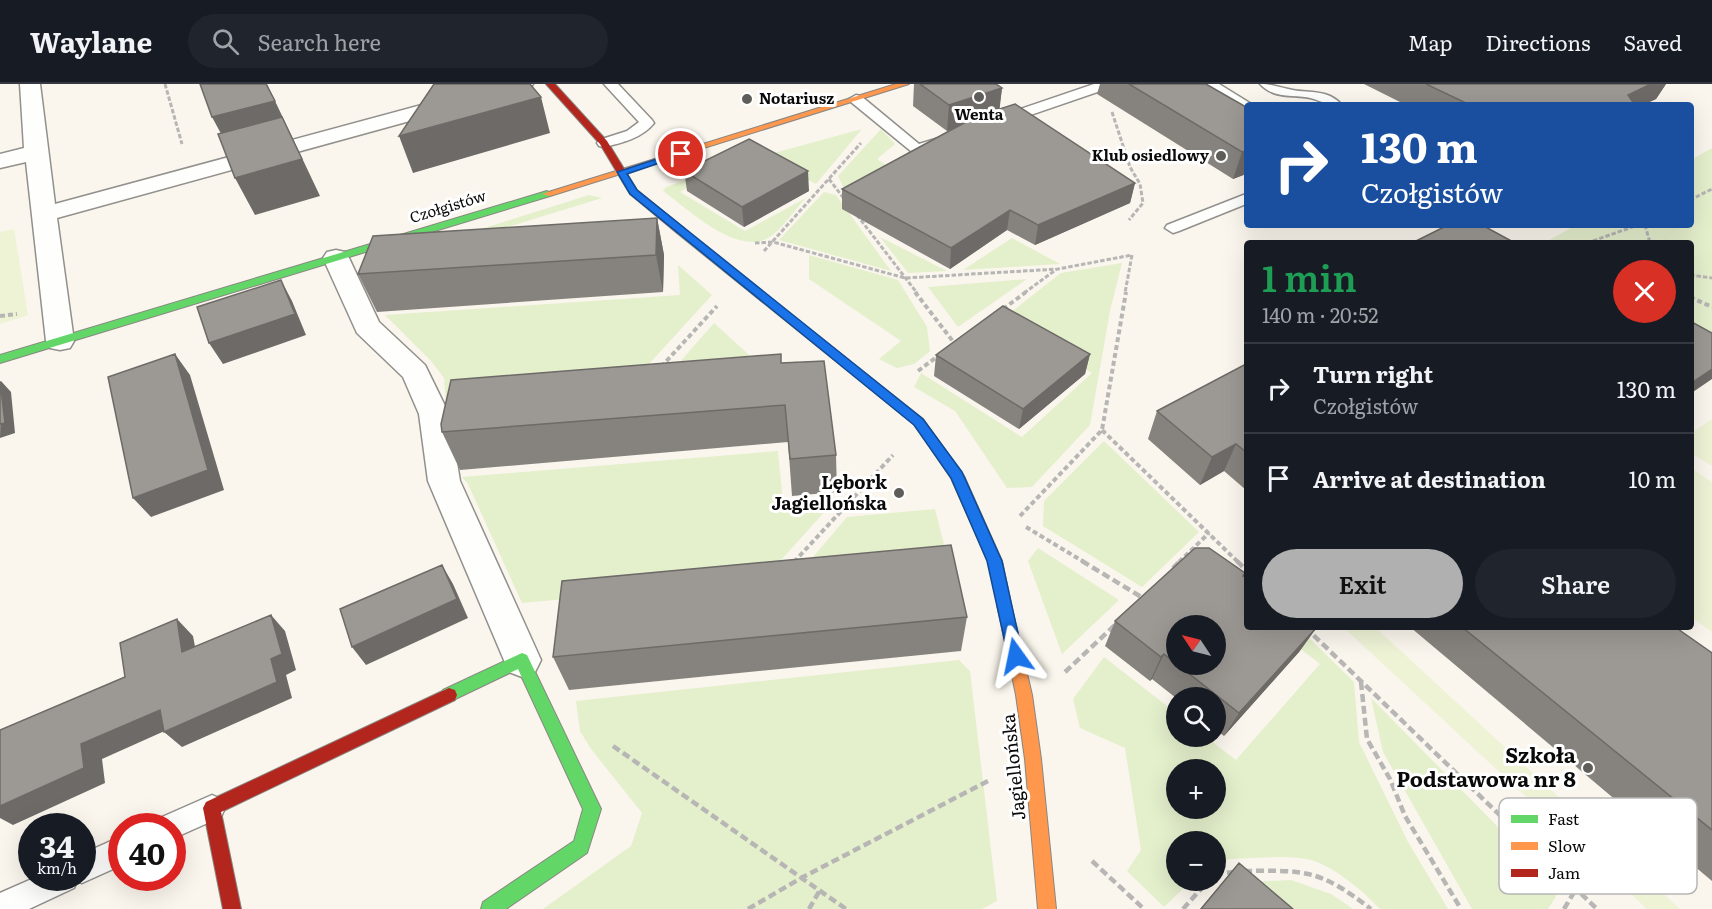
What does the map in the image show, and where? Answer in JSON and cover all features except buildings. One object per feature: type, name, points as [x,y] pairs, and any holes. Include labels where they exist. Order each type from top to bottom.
[{"type":"street","points":[[30,84],[36,152],[60,341]]},
{"type":"street","points":[[45,214],[192,176],[522,84]]},
{"type":"street","name":"Jagiellońska","points":[[550,84],[604,143],[633,192],[919,422],[957,476],[995,561],[1024,695],[1033,759],[1047,909]]},
{"type":"street","name":"Czołgistów","points":[[0,359],[905,84]]},
{"type":"street","points":[[0,161],[36,152]]},
{"type":"street","points":[[336,258],[367,327],[415,372],[434,414],[444,481],[522,660],[592,809],[580,847],[490,909]]},
{"type":"street","points":[[232,909],[212,808],[522,660]]},
{"type":"lane","points":[[604,143],[632,134],[647,123],[611,84]]},
{"type":"lane","points":[[984,126],[1107,84]]},
{"type":"lane","points":[[1209,84],[1244,104]]},
{"type":"lane","points":[[1267,84],[1284,93],[1316,95],[1329,102]]},
{"type":"lane","points":[[856,99],[918,149],[951,138]]},
{"type":"lane","points":[[1173,228],[1244,199]]},
{"type":"lane","points":[[186,820],[212,808]]},
{"type":"lane","points":[[0,908],[36,891]]},
{"type":"path","points":[[165,84],[192,176]]},
{"type":"path","points":[[1111,109],[1130,167],[1140,184],[1143,203],[1129,220]]},
{"type":"path","points":[[757,258],[867,136]]},
{"type":"path","points":[[829,179],[955,344]]},
{"type":"path","points":[[1694,198],[1712,189]]},
{"type":"path","points":[[865,225],[871,217]]},
{"type":"path","points":[[1596,240],[1630,228]]},
{"type":"path","points":[[752,243],[773,242],[905,278],[1058,269],[1132,255],[1102,430],[1015,520]]},
{"type":"path","points":[[1002,310],[1058,269]]},
{"type":"path","points":[[1694,276],[1712,278]]},
{"type":"path","points":[[1694,299],[1712,308]]},
{"type":"path","points":[[658,370],[721,301]]},
{"type":"path","points":[[0,316],[20,313]]},
{"type":"path","points":[[910,377],[964,337]]},
{"type":"path","points":[[1102,430],[1244,570]]},
{"type":"path","points":[[792,564],[900,447]]},
{"type":"path","points":[[1025,526],[1143,598]]},
{"type":"path","points":[[1166,575],[1209,533]]},
{"type":"path","points":[[1182,560],[1192,562]]},
{"type":"path","points":[[1236,571],[1244,572]]},
{"type":"path","points":[[1135,606],[1151,590]]},
{"type":"path","points":[[1058,678],[1118,622]]},
{"type":"path","points":[[1308,630],[1499,816]]},
{"type":"path","points":[[1361,682],[1367,739],[1390,779],[1405,816],[1461,909]]},
{"type":"path","points":[[563,748],[596,734],[846,909]]},
{"type":"path","points":[[748,909],[803,877],[992,779]]},
{"type":"path","points":[[1085,855],[1144,909]]},
{"type":"path","points":[[1226,872],[1284,870],[1318,875],[1344,888],[1371,909]]},
{"type":"path","points":[[809,909],[820,890]]},
{"type":"path","points":[[1184,909],[1200,891]]},
{"type":"path","points":[[1564,909],[1573,894]]},
{"type":"path","points":[[1580,894],[1597,909]]},
{"type":"green space","points":[[862,129],[816,184],[763,156]]},
{"type":"green space","points":[[881,129],[895,144],[877,159],[895,171],[845,191],[838,176]]},
{"type":"green space","points":[[1712,148],[1712,344],[1694,334],[1694,240],[1549,240],[1571,228],[1694,228],[1694,158]]},
{"type":"green space","points":[[697,176],[709,177],[680,192],[745,231],[806,198],[783,225],[768,238],[755,242],[741,241],[712,228],[663,191],[666,187]]},
{"type":"green space","points":[[824,192],[836,195],[891,271],[779,240]]},
{"type":"green space","points":[[589,195],[602,198],[384,265],[456,237]]},
{"type":"green space","points":[[14,229],[28,315],[0,324],[0,232]]},
{"type":"green space","points":[[880,237],[947,271],[908,273]]},
{"type":"green space","points":[[1012,238],[1060,264],[963,270]]},
{"type":"green space","points":[[809,255],[898,280],[927,327],[930,351],[914,364],[897,368],[879,359],[901,341],[809,279]]},
{"type":"green space","points":[[1122,263],[1110,311],[1090,425],[1032,487],[1007,488],[955,411],[914,387],[921,373],[1022,437],[1092,373],[1001,320],[1061,273]]},
{"type":"green space","points":[[678,265],[712,295],[627,388],[446,404],[444,378],[431,361],[385,315],[680,295]]},
{"type":"green space","points":[[1027,279],[958,327],[928,287]]},
{"type":"green space","points":[[714,323],[762,367],[797,361],[813,375],[657,388]]},
{"type":"green space","points":[[1712,419],[1712,466],[1694,455],[1694,431]]},
{"type":"green space","points":[[1104,441],[1199,532],[1142,587],[1043,526],[1044,501]]},
{"type":"green space","points":[[778,451],[783,503],[838,497],[762,581],[522,603],[468,484],[462,477]]},
{"type":"green space","points":[[1694,470],[1712,482],[1712,632],[1694,619]]},
{"type":"green space","points":[[935,509],[949,564],[796,577],[847,517]]},
{"type":"green space","points":[[1038,548],[1119,600],[1062,654],[1028,561]]},
{"type":"green space","points":[[1276,630],[1301,630],[1354,682],[1359,742],[1408,842],[1448,909],[1380,909],[1351,882],[1334,870],[1307,859],[1282,857],[1226,859],[1226,831],[1166,831],[1166,891],[1181,891],[1164,907],[1127,871],[1141,850],[1125,748],[1080,728],[1073,699],[1104,657],[1166,705],[1166,747],[1219,747],[1236,760],[1320,664]]},
{"type":"green space","points":[[1346,630],[1378,630],[1560,798],[1527,798]]},
{"type":"green space","points":[[959,660],[970,671],[997,901],[982,909],[543,909],[631,846],[642,813],[591,749],[580,731],[576,701]]},
{"type":"green space","points":[[1371,698],[1499,828],[1499,894],[1557,894],[1548,909],[1472,909],[1383,752]]},
{"type":"green space","points":[[1291,880],[1331,894],[1353,909],[1276,909],[1245,882]]},
{"type":"green space","points":[[1631,894],[1664,894],[1680,909],[1647,909]]},
{"type":"traffic: fast","points":[[0,359],[547,194]]},
{"type":"traffic: fast","points":[[681,231],[919,422],[957,476],[995,561],[1004,604]]},
{"type":"traffic: fast","points":[[449,695],[522,660],[592,809],[581,847],[490,909]]},
{"type":"traffic: slow","points":[[547,194],[905,84]]},
{"type":"traffic: slow","points":[[1004,604],[1024,695],[1033,759],[1047,909]]},
{"type":"traffic: jam","points":[[550,84],[604,143],[633,192],[681,231]]},
{"type":"traffic: jam","points":[[232,909],[212,808],[449,695]]},
{"type":"place","name":"Wenta","points":[[979,97]]},
{"type":"place","name":"Notariusz","points":[[747,99]]},
{"type":"place","name":"Klub osiedlowy","points":[[1221,156]]},
{"type":"place","name":"Lębork Jagiellońska","points":[[899,493]]},
{"type":"place","name":"Szkoła Podstawowa nr 8","points":[[1588,768]]},
{"type":"route","points":[[681,154],[621,172],[633,192],[738,279],[919,422],[936,443],[957,476],[995,561],[1016,656]]}]
